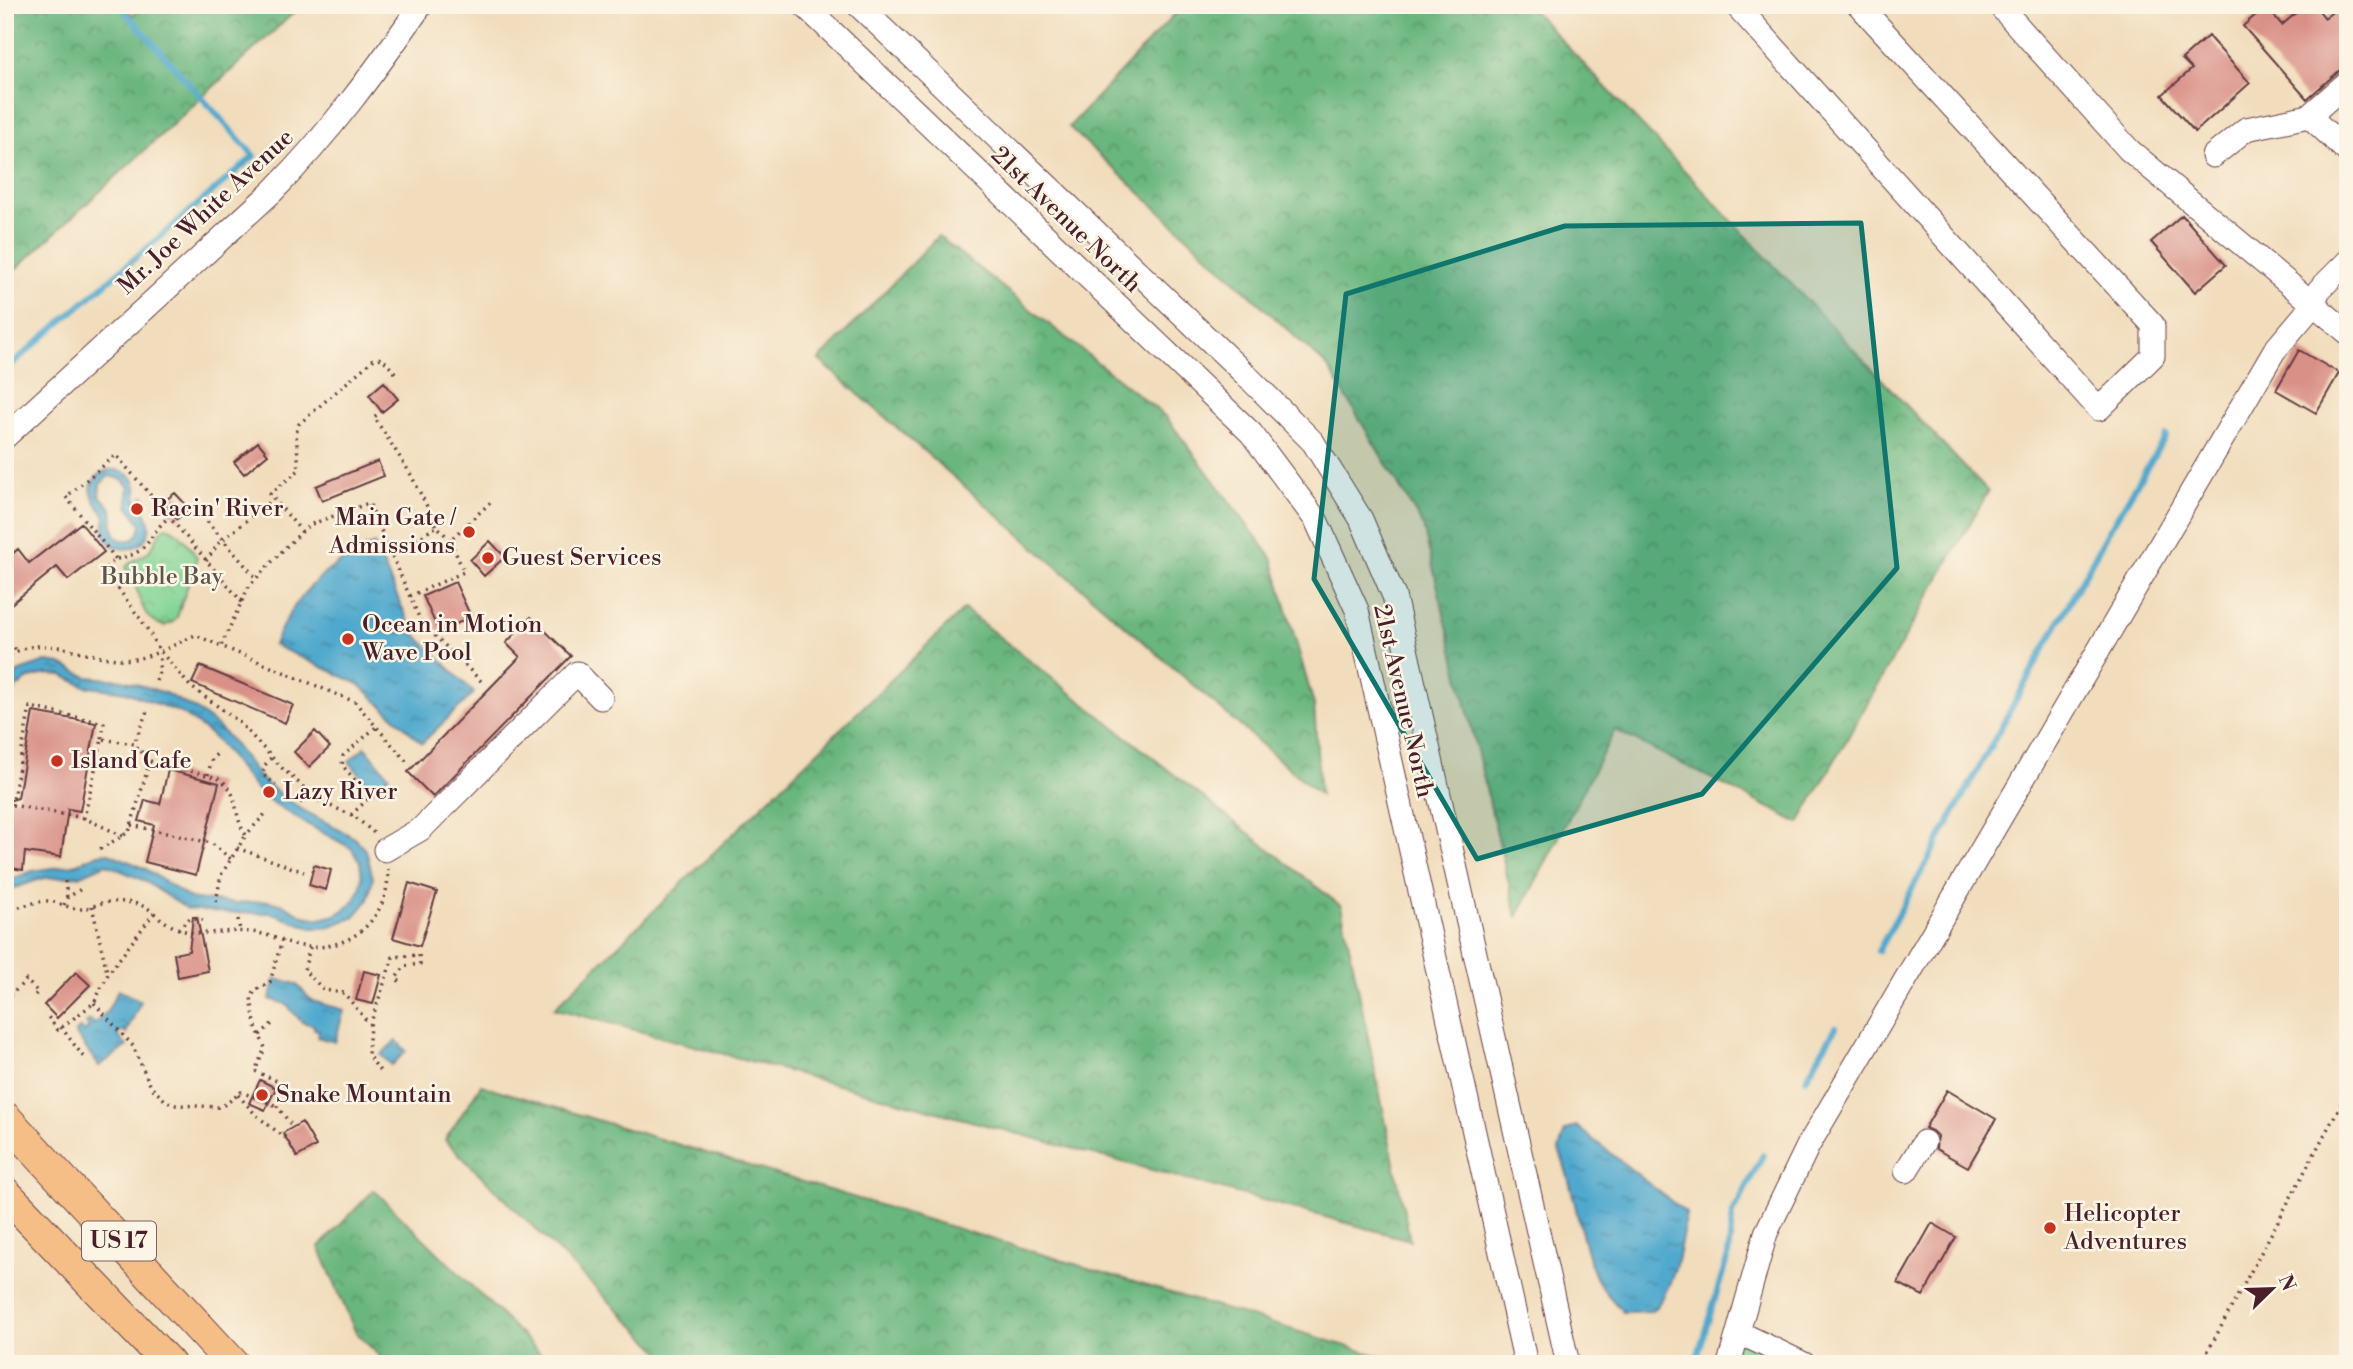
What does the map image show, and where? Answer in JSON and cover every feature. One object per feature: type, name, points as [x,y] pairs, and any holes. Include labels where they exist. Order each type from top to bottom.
[{"type":"highway","name":"US 17","points":[[5,1118],[233,1364]]},
{"type":"highway","name":"US 17","points":[[5,1193],[169,1364]]},
{"type":"street","name":"Mr. Joe White Avenue","points":[[5,437],[305,159],[376,69],[421,5]]},
{"type":"street","name":"21st Avenue North","points":[[804,5],[1251,433],[1316,520],[1357,610],[1527,1364]]},
{"type":"street","name":"21st Avenue North","points":[[858,5],[1313,442],[1361,519],[1394,596],[1568,1364]]},
{"type":"street","points":[[1736,5],[2099,409],[2153,356],[2153,325],[1859,5]]},
{"type":"street","points":[[1999,5],[2129,150],[2348,333]]},
{"type":"street","points":[[2213,156],[2246,129],[2309,116],[2348,82]]},
{"type":"street","points":[[2309,116],[2348,152]]},
{"type":"street","points":[[1730,1364],[1766,1233],[1808,1146],[2274,351],[2313,305],[2319,289],[2348,261]]},
{"type":"street","points":[[385,850],[421,829],[577,673],[601,698]]},
{"type":"street","points":[[1906,1171],[1924,1142]]},
{"type":"street","points":[[1738,1332],[1804,1364]]},
{"type":"path","points":[[302,532],[270,494],[299,470],[296,433],[299,424],[374,359],[382,358],[398,376]]},
{"type":"path","points":[[382,411],[374,417],[410,473],[437,526],[450,540],[464,572],[410,596]]},
{"type":"path","points":[[116,559],[66,497],[116,455],[242,602]]},
{"type":"path","points":[[206,561],[223,540],[273,499]]},
{"type":"path","points":[[450,540],[491,502]]},
{"type":"path","points":[[221,646],[249,586],[309,525],[369,503],[421,622],[483,683]]},
{"type":"path","points":[[198,511],[256,578]]},
{"type":"path","points":[[5,909],[53,901],[80,909],[103,903],[128,902],[154,913],[166,924],[201,935],[251,932],[310,947],[335,944],[351,937],[363,930],[380,912],[388,888],[388,864],[385,850],[369,828],[351,815],[319,801],[238,721],[190,686],[160,651],[104,569],[116,559],[139,553],[150,541],[156,528],[169,517]]},
{"type":"path","points":[[390,550],[437,526]]},
{"type":"path","points":[[5,659],[18,652],[42,646],[132,659],[160,651],[195,635],[355,702],[406,761]]},
{"type":"path","points":[[5,638],[18,652]]},
{"type":"path","points":[[156,681],[160,651]]},
{"type":"path","points":[[12,805],[30,708],[104,723],[84,818]]},
{"type":"path","points":[[134,744],[147,711]]},
{"type":"path","points":[[351,815],[370,797],[342,765],[343,756],[376,727]]},
{"type":"path","points":[[102,739],[134,744],[150,761],[208,775],[226,783],[235,796],[239,825],[246,835]]},
{"type":"path","points":[[208,775],[212,758],[217,754]]},
{"type":"path","points":[[272,757],[265,765],[263,775],[276,785]]},
{"type":"path","points":[[100,849],[129,832],[150,761]]},
{"type":"path","points":[[300,803],[310,793]]},
{"type":"path","points":[[5,807],[12,805],[84,818],[123,836]]},
{"type":"path","points":[[216,902],[221,875],[230,859],[246,835],[267,812]]},
{"type":"path","points":[[131,825],[211,842],[230,859]]},
{"type":"path","points":[[237,848],[304,872]]},
{"type":"path","points":[[65,881],[68,898]]},
{"type":"path","points":[[64,905],[68,898],[80,889]]},
{"type":"path","points":[[92,906],[108,974]]},
{"type":"path","points":[[48,1017],[58,1030],[94,1003],[108,974],[154,913]]},
{"type":"path","points":[[178,929],[190,918],[203,920]]},
{"type":"path","points":[[238,919],[240,932]]},
{"type":"path","points":[[277,1106],[286,1085],[255,1070],[265,1048],[255,1024],[251,997],[256,990],[270,982],[282,940]]},
{"type":"path","points":[[310,947],[304,970],[324,990],[344,993],[370,1025]]},
{"type":"path","points":[[380,1071],[368,1055],[370,1025],[393,957],[419,955],[420,964],[405,966],[396,978],[401,984]]},
{"type":"path","points":[[5,989],[11,995],[26,980],[38,992],[34,996]]},
{"type":"path","points":[[94,1003],[133,1046],[151,1087],[167,1102],[176,1105],[218,1107],[241,1092],[277,1106],[292,1126]]},
{"type":"path","points":[[260,1035],[273,1023]]},
{"type":"path","points":[[61,1027],[85,1059]]},
{"type":"path","points":[[2201,1364],[2348,1091]]},
{"type":"path","points":[[238,1095],[256,1115],[285,1138]]},
{"type":"highlighted area","points":[[1861,223],[1897,568],[1702,794],[1477,859],[1314,579],[1346,294],[1565,226]]},
{"type":"green space","points":[[5,5],[124,5],[133,15],[143,5],[302,5],[5,279]]},
{"type":"green space","points":[[1183,5],[1528,5],[1988,492],[1799,823],[1615,730],[1517,917],[1423,526],[1329,368],[1069,127]]},
{"type":"green space","points":[[938,236],[1166,417],[1272,558],[1314,705],[1320,795],[819,360]]},
{"type":"green space","name":"Bubble Bay","points":[[166,527],[180,535],[197,558],[177,617],[164,626],[147,616],[126,567],[149,551]]},
{"type":"green space","points":[[964,609],[1341,906],[1410,1240],[554,1008]]},
{"type":"green space","points":[[481,1085],[1406,1364],[673,1364],[445,1140]]},
{"type":"green space","points":[[374,1190],[551,1364],[387,1364],[355,1331],[319,1247]]},
{"type":"green space","points":[[1738,1332],[1804,1364],[1730,1364]]},
{"type":"water","name":"Racin' River","points":[[107,470],[125,473],[135,482],[138,504],[140,505],[143,496],[147,499],[144,510],[149,523],[148,533],[135,547],[116,547],[109,542],[104,532],[105,516],[91,492],[94,480]],"holes":[[[109,476],[122,479],[128,486],[128,506],[141,524],[139,533],[132,540],[121,540],[117,537],[113,530],[112,509],[99,495],[100,484]]]},
{"type":"water","name":"Ocean in Motion Wave Pool","points":[[374,544],[413,632],[474,693],[422,743],[359,684],[274,645],[291,611],[313,584],[341,562]]},
{"type":"water","name":"Lazy River","points":[[46,662],[61,664],[87,677],[123,680],[165,693],[195,709],[229,738],[262,780],[301,809],[355,838],[366,850],[373,878],[368,900],[354,917],[326,928],[312,928],[270,913],[187,909],[143,880],[106,864],[79,876],[44,878],[5,891],[5,882],[32,871],[74,865],[98,854],[109,853],[144,868],[191,899],[236,903],[269,901],[284,905],[304,916],[320,919],[336,915],[351,905],[360,890],[360,862],[351,848],[269,800],[254,787],[218,742],[181,713],[126,692],[84,686],[62,675],[46,674],[30,678],[16,688],[9,703],[7,721],[10,741],[5,761],[5,685],[19,671]]},
{"type":"water","points":[[365,747],[389,776],[373,790],[349,761]]},
{"type":"water","points":[[275,979],[296,984],[312,1001],[344,1010],[335,1042],[317,1037],[319,1030],[314,1029],[314,1025],[302,1022],[286,1004],[270,999]]},
{"type":"water","points":[[118,990],[141,1001],[126,1033],[124,1030],[117,1035],[127,1046],[99,1066],[75,1033],[81,1028],[84,1032],[89,1028],[86,1023],[90,1020],[94,1024],[107,1012]]},
{"type":"water","points":[[396,1040],[406,1051],[392,1065],[381,1055]]},
{"type":"water","points":[[1576,1126],[1686,1213],[1672,1278],[1652,1311],[1623,1312],[1596,1277],[1559,1150],[1565,1131]]},
{"type":"building","points":[[2305,5],[2314,5],[2325,18],[2340,5],[2348,5],[2348,68],[2339,71],[2307,99],[2243,26],[2266,6],[2282,25]]},
{"type":"building","points":[[2208,36],[2250,83],[2195,132],[2162,95],[2192,69],[2182,59]]},
{"type":"building","points":[[2182,215],[2226,265],[2195,292],[2151,242]]},
{"type":"building","points":[[2299,350],[2339,373],[2316,413],[2276,390]]},
{"type":"building","points":[[384,382],[398,399],[382,412],[369,395]]},
{"type":"building","points":[[258,442],[268,454],[244,474],[234,462]]},
{"type":"building","points":[[378,461],[384,476],[322,501],[316,486]]},
{"type":"building","points":[[175,493],[189,508],[177,519],[163,502]]},
{"type":"building","points":[[81,523],[104,552],[68,580],[57,567],[5,609],[5,560],[18,549],[29,563]]},
{"type":"building","name":"Guest Services","points":[[490,541],[505,557],[484,576],[470,560]]},
{"type":"building","points":[[455,582],[471,617],[439,632],[423,596]]},
{"type":"building","points":[[531,617],[571,656],[433,797],[408,772],[520,657],[506,643]]},
{"type":"building","points":[[200,666],[293,705],[285,723],[192,683]]},
{"type":"building","name":"Island Cafe","points":[[33,712],[96,723],[80,811],[68,809],[61,857],[25,852],[23,870],[5,867],[5,802],[18,798]]},
{"type":"building","points":[[315,731],[330,747],[309,767],[294,752]]},
{"type":"building","points":[[168,770],[219,783],[196,875],[145,862],[154,825],[139,821],[145,800],[160,804]]},
{"type":"building","points":[[314,865],[331,870],[326,890],[309,885]]},
{"type":"building","points":[[409,883],[437,892],[420,946],[393,938]]},
{"type":"building","points":[[193,917],[197,917],[208,971],[178,977],[174,954],[189,951]]},
{"type":"building","points":[[364,971],[381,975],[373,1004],[356,1000]]},
{"type":"building","points":[[76,972],[90,985],[57,1018],[44,1005]]},
{"type":"building","name":"Snake Mountain","points":[[260,1080],[276,1088],[265,1110],[249,1103]]},
{"type":"building","points":[[1947,1090],[1996,1119],[1968,1167],[1936,1149],[1937,1136],[1925,1128]]},
{"type":"building","points":[[302,1122],[316,1146],[297,1157],[283,1133]]},
{"type":"building","points":[[1932,1223],[1956,1237],[1923,1296],[1898,1283]]},
{"type":"waterway","points":[[5,370],[254,156],[119,5]]},
{"type":"waterway","points":[[1878,951],[2111,527],[2166,436]]},
{"type":"waterway","points":[[1806,1079],[1836,1027]]},
{"type":"waterway","points":[[1695,1364],[1728,1256],[1733,1213],[1763,1155]]},
{"type":"place","name":"Racin' River","points":[[137,509]]},
{"type":"place","name":"Main Gate / Admissions","points":[[469,532]]},
{"type":"place","name":"Guest Services","points":[[488,558]]},
{"type":"place","name":"Ocean in Motion Wave Pool","points":[[348,639]]},
{"type":"place","name":"Island Cafe","points":[[57,761]]},
{"type":"place","name":"Lazy River","points":[[269,792]]},
{"type":"place","name":"Snake Mountain","points":[[262,1095]]},
{"type":"place","name":"Helicopter Adventures","points":[[2050,1228]]}]
